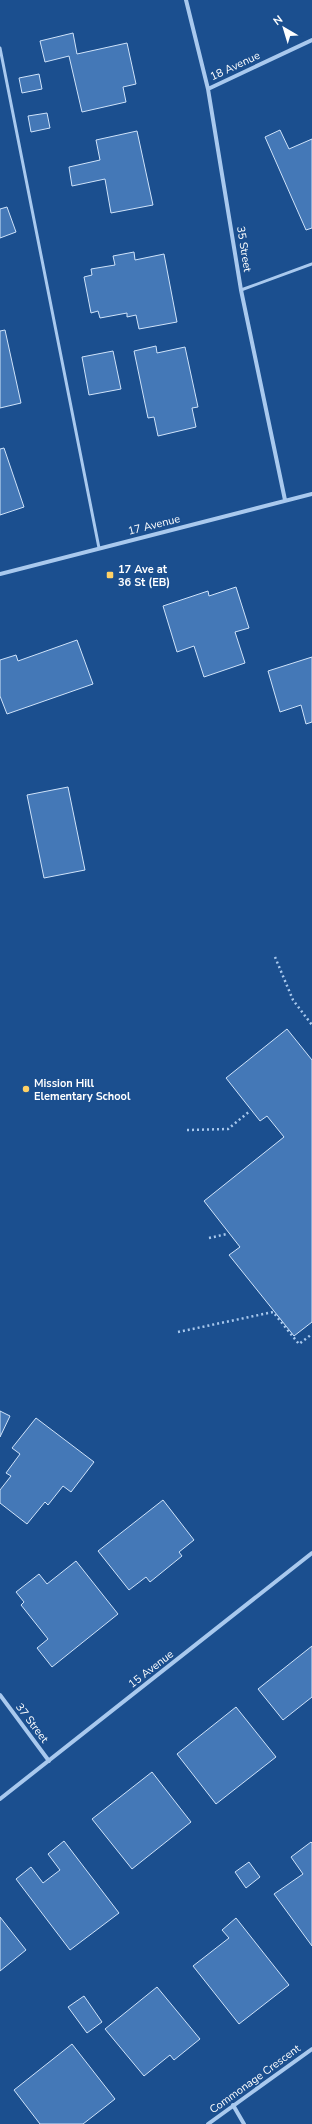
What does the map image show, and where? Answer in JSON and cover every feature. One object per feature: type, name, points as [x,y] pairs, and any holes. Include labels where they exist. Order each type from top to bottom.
[{"type":"street","name":"35 Street","points":[[186,0],[208,88],[241,290],[285,500]]},
{"type":"street","name":"18 Avenue","points":[[208,88],[312,40]]},
{"type":"street","name":"17 Avenue","points":[[0,574],[312,494]]},
{"type":"street","name":"15 Avenue","points":[[0,1798],[312,1553]]},
{"type":"street","name":"37 Street","points":[[0,1695],[49,1761]]},
{"type":"street","name":"Commonage Crescent","points":[[208,2124],[312,2049]]},
{"type":"street","points":[[233,2105],[244,2124]]},
{"type":"lane","points":[[0,48],[99,548]]},
{"type":"lane","points":[[241,290],[312,264]]},
{"type":"path","points":[[275,956],[293,1000],[312,1025]]},
{"type":"path","points":[[187,1130],[228,1129],[250,1111]]},
{"type":"path","points":[[208,1238],[227,1234]]},
{"type":"path","points":[[178,1332],[273,1312],[299,1344],[312,1334]]},
{"type":"building","points":[[73,33],[77,54],[127,43],[136,84],[123,87],[126,102],[82,112],[69,56],[45,62],[40,41]]},
{"type":"building","points":[[39,74],[42,89],[22,93],[19,78]]},
{"type":"building","points":[[47,113],[50,128],[31,132],[28,116]]},
{"type":"building","points":[[280,130],[289,149],[312,139],[312,228],[306,230],[265,137]]},
{"type":"building","points":[[137,131],[153,205],[111,213],[105,179],[72,186],[69,167],[100,160],[96,140]]},
{"type":"building","points":[[7,207],[16,232],[0,238],[0,209]]},
{"type":"building","points":[[134,252],[135,260],[164,254],[177,322],[139,329],[136,315],[127,317],[127,313],[100,318],[98,311],[91,313],[84,277],[92,275],[91,269],[115,265],[113,256]]},
{"type":"building","points":[[5,330],[21,403],[0,408],[0,331]]},
{"type":"building","points":[[156,346],[157,353],[185,347],[198,407],[192,408],[196,427],[158,436],[154,417],[148,418],[134,351]]},
{"type":"building","points":[[113,351],[121,389],[89,395],[82,357]]},
{"type":"building","points":[[4,448],[24,507],[0,515],[0,449]]},
{"type":"building","points":[[236,587],[249,628],[235,632],[245,663],[204,677],[194,646],[177,652],[163,606],[208,591],[209,596]]},
{"type":"building","points":[[77,640],[93,684],[7,714],[0,696],[0,660],[16,655],[18,661]]},
{"type":"building","points":[[312,657],[312,722],[306,724],[301,705],[280,712],[268,671]]},
{"type":"building","points":[[68,787],[85,870],[44,878],[27,795]]},
{"type":"building","points":[[287,1029],[312,1060],[312,1322],[294,1336],[229,1255],[240,1247],[204,1201],[284,1137],[267,1116],[260,1121],[226,1078]]},
{"type":"building","points":[[0,1411],[10,1416],[0,1437]]},
{"type":"building","points":[[36,1418],[94,1462],[71,1492],[63,1486],[48,1505],[45,1502],[27,1524],[0,1503],[0,1490],[11,1476],[6,1473],[20,1454],[12,1448]]},
{"type":"building","points":[[163,1500],[194,1540],[179,1552],[182,1556],[150,1582],[146,1577],[129,1590],[98,1551]]},
{"type":"building","points":[[76,1561],[118,1614],[52,1667],[37,1648],[48,1639],[21,1605],[24,1602],[16,1592],[39,1574],[47,1584]]},
{"type":"building","points":[[312,1646],[312,1697],[283,1720],[258,1689]]},
{"type":"building","points":[[236,1707],[276,1757],[216,1804],[177,1754]]},
{"type":"building","points":[[152,1772],[191,1822],[132,1869],[92,1819]]},
{"type":"building","points":[[64,1841],[119,1913],[70,1950],[16,1879],[31,1867],[43,1883],[60,1870],[48,1854]]},
{"type":"building","points":[[311,1842],[312,1946],[274,1894],[303,1874],[291,1857]]},
{"type":"building","points":[[249,1862],[260,1877],[246,1888],[235,1872]]},
{"type":"building","points":[[0,1917],[26,1950],[0,1971]]},
{"type":"building","points":[[236,1918],[289,1985],[239,2024],[193,1966],[229,1938],[222,1930]]},
{"type":"building","points":[[157,1987],[200,2039],[174,2060],[170,2055],[144,2076],[105,2029]]},
{"type":"building","points":[[84,1996],[102,2022],[87,2033],[68,2007]]},
{"type":"building","points":[[72,2044],[115,2099],[83,2124],[40,2124],[14,2090]]},
{"type":"place","name":"17 Ave at 36 St (EB)","points":[[110,575]]},
{"type":"place","name":"Mission Hill Elementary School","points":[[26,1089]]}]
